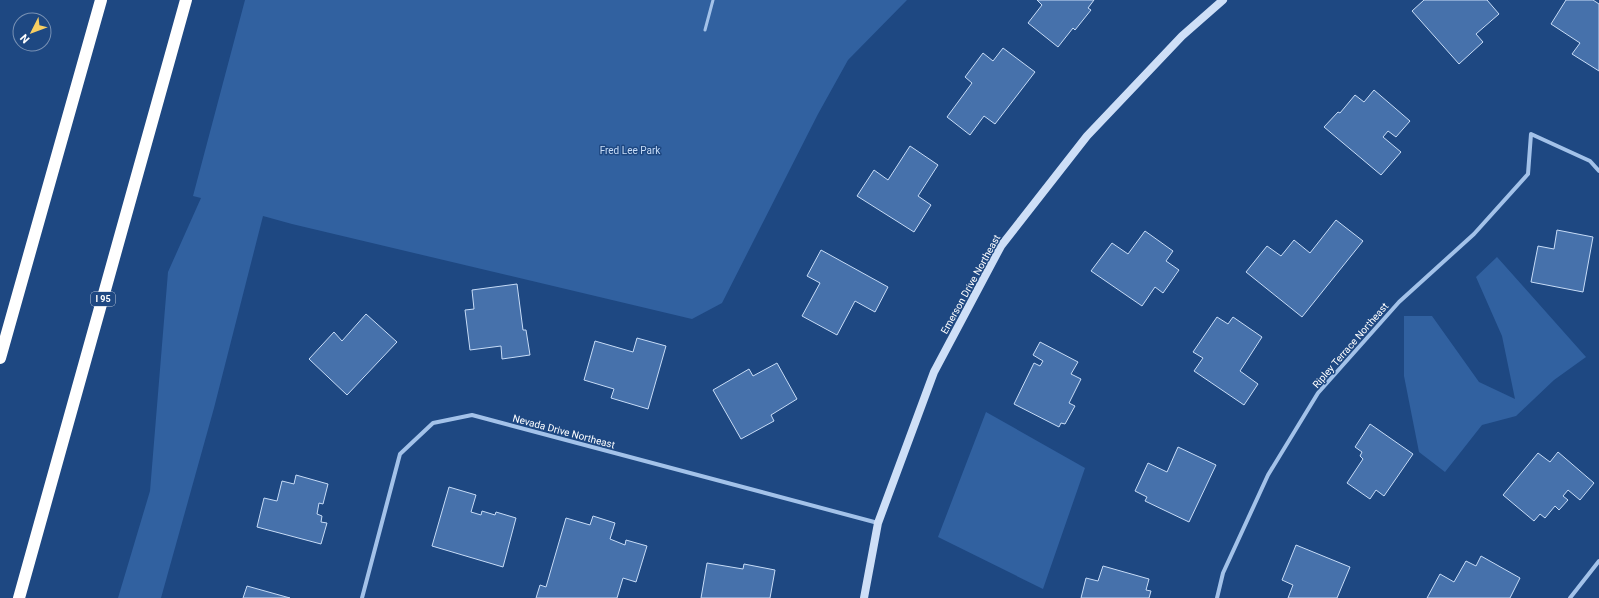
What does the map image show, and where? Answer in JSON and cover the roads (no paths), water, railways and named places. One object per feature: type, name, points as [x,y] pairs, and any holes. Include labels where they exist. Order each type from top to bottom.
[{"type":"highway","points":[[0,358],[101,0]]},
{"type":"highway","name":"I 95","points":[[19,598],[186,0]]},
{"type":"street","name":"Emerson Drive Northeast","points":[[864,598],[878,523],[934,372],[1001,246],[1087,136],[1182,36],[1223,0]]},
{"type":"street","name":"Ripley Terrace Northeast","points":[[1217,598],[1223,573],[1268,475],[1318,393],[1399,302],[1474,234],[1528,174],[1531,134],[1590,161],[1599,171]]},
{"type":"street","name":"Nevada Drive Northeast","points":[[362,598],[400,454],[434,424],[472,415],[878,523]]},
{"type":"street","points":[[1570,598],[1599,561]]},
{"type":"lane","points":[[705,30],[714,0]]},
{"type":"park label","name":"Fred Lee Park","points":[[630,150]]}]
